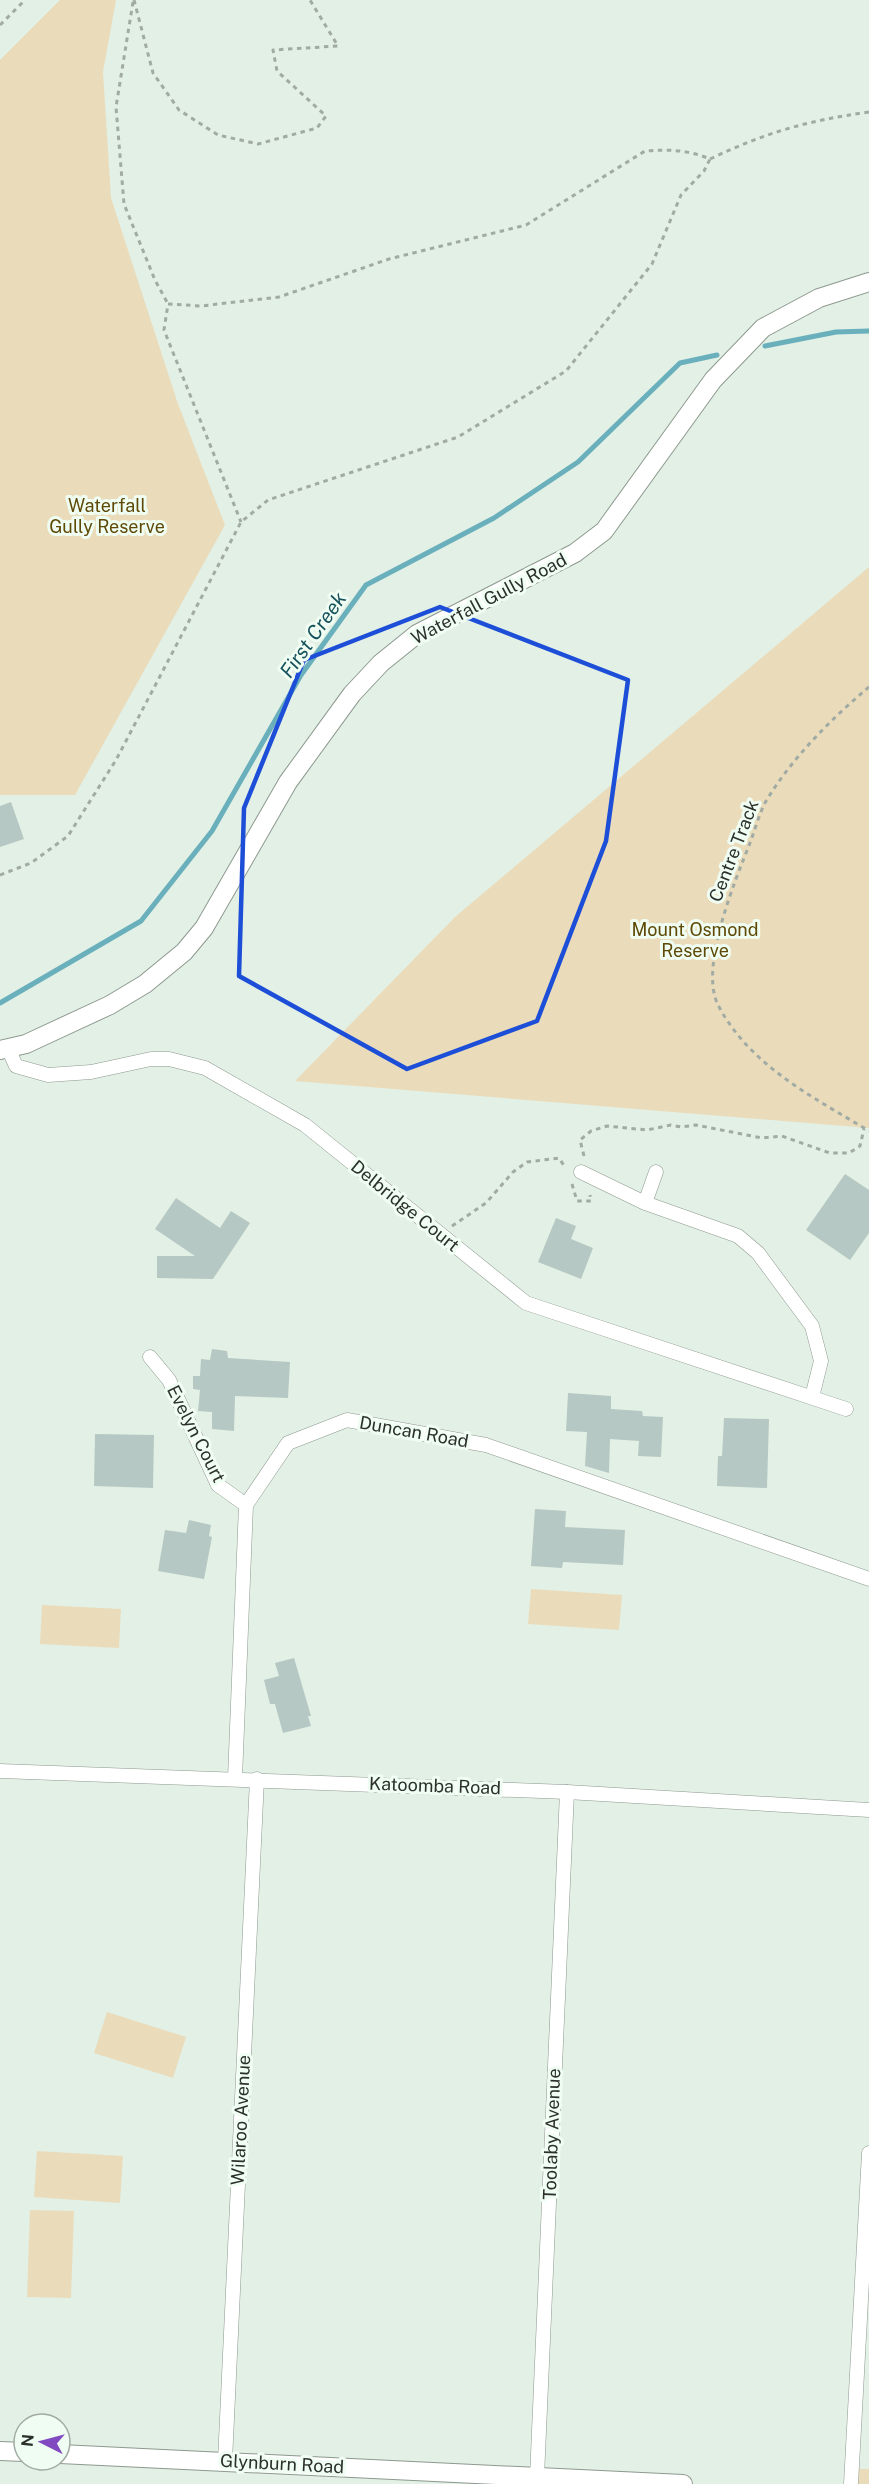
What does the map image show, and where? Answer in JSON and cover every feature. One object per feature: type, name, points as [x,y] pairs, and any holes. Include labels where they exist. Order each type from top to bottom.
[{"type":"street","name":"Waterfall Gully Road","points":[[4,1049],[26,1044],[110,1005],[145,984],[184,952],[204,928],[288,782],[352,694],[381,663],[417,634],[575,553],[604,531],[713,380],[763,328],[819,298],[869,282]]},
{"type":"street","name":"Delbridge Court","points":[[4,1049],[16,1066],[48,1075],[91,1072],[151,1059],[178,1061],[212,1071],[305,1125],[526,1303],[846,1409]]},
{"type":"street","points":[[583,1172],[645,1203],[738,1236],[758,1253],[812,1326],[821,1361],[812,1397]]},
{"type":"street","points":[[645,1203],[656,1172]]},
{"type":"street","name":"Evelyn Court","points":[[150,1357],[169,1380],[218,1485],[246,1505]]},
{"type":"street","name":"Duncan Road","points":[[246,1505],[288,1443],[347,1420],[486,1445],[869,1579]]},
{"type":"street","points":[[235,1778],[246,1505]]},
{"type":"street","name":"Katoomba Road","points":[[0,1771],[567,1792],[869,1810]]},
{"type":"street","name":"Wilaroo Avenue","points":[[225,2461],[257,1779]]},
{"type":"street","name":"Toolaby Avenue","points":[[537,2477],[567,1792]]},
{"type":"street","points":[[851,2484],[869,2153]]},
{"type":"street","name":"Glynburn Road","points":[[72,2455],[683,2484]]},
{"type":"path","points":[[0,25],[24,0]]},
{"type":"path","points":[[134,0],[153,73],[179,110],[218,135],[258,144],[317,128],[326,116],[277,71],[273,50],[338,46],[310,0]]},
{"type":"path","points":[[134,0],[117,107],[124,204],[155,280],[168,304],[164,330],[241,522]]},
{"type":"path","points":[[0,875],[31,863],[69,836],[116,760],[241,522],[268,500],[458,437],[566,371],[652,264],[681,195],[704,171],[710,159],[756,138],[811,120],[869,112]]},
{"type":"path","points":[[168,304],[201,306],[279,297],[389,259],[526,225],[645,151],[667,149],[697,154],[710,159]]},
{"type":"path","name":"Centre Track","points":[[869,687],[807,747],[765,802],[727,904],[712,968],[717,1002],[735,1034],[779,1076],[869,1131]]},
{"type":"path","points":[[437,1232],[486,1203],[513,1172],[527,1162],[559,1158],[571,1175],[577,1201],[591,1201],[583,1172],[580,1140],[591,1131],[607,1126],[647,1130],[671,1125],[681,1127],[696,1125],[762,1138],[782,1136],[830,1153],[849,1153],[860,1146],[864,1129]]},
{"type":"highlighted area","points":[[440,607],[628,680],[606,841],[537,1021],[407,1069],[239,976],[244,808],[304,660]]},
{"type":"green space","name":"Waterfall Gully Reserve","points":[[60,0],[116,0],[103,72],[111,198],[178,404],[225,525],[75,795],[0,795],[0,60]]},
{"type":"green space","name":"Mount Osmond Reserve","points":[[869,567],[869,1128],[295,1081],[455,917]]},
{"type":"green space","points":[[531,1589],[622,1595],[619,1630],[528,1624]]},
{"type":"green space","points":[[42,1605],[121,1609],[119,1648],[40,1644]]},
{"type":"green space","points":[[107,2012],[186,2037],[173,2078],[94,2053]]},
{"type":"green space","points":[[37,2151],[123,2156],[120,2203],[34,2197]]},
{"type":"green space","points":[[30,2210],[74,2211],[71,2298],[27,2297]]},
{"type":"green space","points":[[852,2469],[869,2469],[869,2484],[851,2484]]},
{"type":"building","points":[[11,802],[24,839],[0,847],[0,806]]},
{"type":"building","points":[[845,1174],[869,1190],[869,1233],[850,1260],[806,1230]]},
{"type":"building","points":[[176,1198],[220,1228],[231,1211],[250,1223],[213,1279],[157,1278],[157,1256],[195,1256],[155,1229]]},
{"type":"building","points":[[556,1218],[576,1226],[571,1239],[593,1248],[581,1279],[538,1262]]},
{"type":"building","points":[[212,1349],[227,1351],[228,1358],[290,1362],[288,1398],[235,1396],[234,1431],[212,1429],[212,1412],[198,1411],[200,1390],[193,1389],[193,1376],[200,1376],[201,1359],[210,1360]]},
{"type":"building","points":[[568,1393],[611,1396],[611,1409],[642,1411],[643,1416],[663,1417],[661,1457],[638,1456],[639,1441],[610,1439],[609,1473],[585,1466],[587,1432],[566,1431]]},
{"type":"building","points":[[724,1418],[769,1419],[767,1488],[717,1486],[718,1456],[722,1456]]},
{"type":"building","points":[[95,1434],[154,1435],[153,1488],[94,1486]]},
{"type":"building","points":[[535,1509],[566,1511],[565,1527],[625,1530],[623,1565],[563,1562],[562,1568],[531,1566]]},
{"type":"building","points":[[189,1520],[211,1525],[209,1536],[212,1537],[204,1579],[158,1571],[165,1530],[186,1533]]},
{"type":"building","points":[[294,1658],[311,1716],[308,1716],[311,1726],[283,1733],[275,1704],[270,1704],[264,1680],[279,1676],[275,1663]]},
{"type":"waterway","name":"First Creek","points":[[765,346],[836,332],[869,331]]},
{"type":"waterway","name":"First Creek","points":[[0,1003],[141,921],[212,831],[301,675],[366,585],[494,518],[578,462],[680,363],[717,355]]}]
